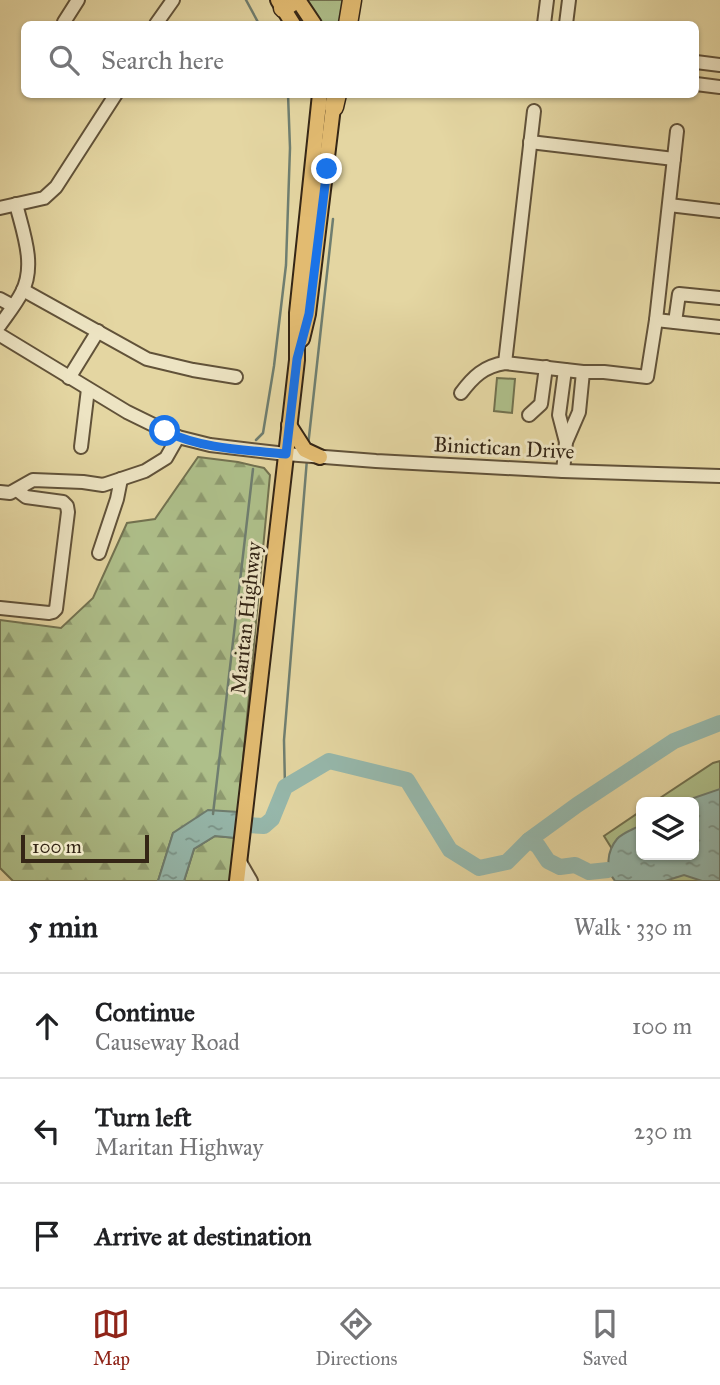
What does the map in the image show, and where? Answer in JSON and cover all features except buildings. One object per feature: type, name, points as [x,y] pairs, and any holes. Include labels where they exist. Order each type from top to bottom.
[{"type":"highway","points":[[348,21],[352,0]]},
{"type":"main road","points":[[289,2],[292,21]]},
{"type":"main road","points":[[289,2],[311,21]]},
{"type":"main road","name":"Maritan Highway","points":[[237,881],[297,359],[297,313],[320,98]]},
{"type":"main road","name":"Maritan Highway","points":[[297,359],[309,314],[335,99]]},
{"type":"main road","points":[[289,425],[305,450],[320,457]]},
{"type":"street","points":[[65,21],[78,0]]},
{"type":"street","points":[[158,21],[173,0]]},
{"type":"street","points":[[544,21],[547,0]]},
{"type":"street","points":[[566,21],[569,0]]},
{"type":"street","points":[[699,62],[720,65]]},
{"type":"street","points":[[699,84],[720,87]]},
{"type":"street","points":[[0,208],[44,198],[56,187],[114,98]]},
{"type":"street","points":[[505,363],[534,111]]},
{"type":"street","points":[[461,393],[479,372],[505,363],[647,377],[677,131]]},
{"type":"street","points":[[530,142],[674,159]]},
{"type":"street","points":[[0,326],[23,290],[29,255],[16,204]]},
{"type":"street","points":[[669,205],[720,211]]},
{"type":"street","points":[[23,290],[147,359],[236,377]]},
{"type":"street","points":[[675,322],[679,294],[720,298]]},
{"type":"street","points":[[0,299],[13,306]]},
{"type":"street","points":[[656,320],[720,327]]},
{"type":"street","points":[[69,378],[99,331]]},
{"type":"street","name":"Binictican Drive","points":[[0,335],[127,412],[178,437],[210,445],[320,457],[563,471],[720,476]]},
{"type":"street","points":[[530,415],[541,404],[545,367]]},
{"type":"street","points":[[565,370],[559,415],[566,442]]},
{"type":"street","points":[[563,471],[566,442],[579,412],[583,372]]},
{"type":"street","points":[[81,447],[88,389]]},
{"type":"street","points":[[0,492],[10,493],[33,480],[103,485],[145,471],[166,458],[178,437]]},
{"type":"street","points":[[99,553],[121,479]]},
{"type":"street","points":[[0,608],[49,613],[56,609],[67,506],[63,502],[26,497],[17,490]]},
{"type":"street","points":[[240,862],[251,881]]},
{"type":"green space","points":[[306,0],[349,0],[346,21],[316,21]]},
{"type":"green space","points":[[497,378],[515,379],[512,413],[494,411]]},
{"type":"green space","points":[[198,457],[264,468],[270,475],[238,812],[173,833],[158,881],[13,881],[0,868],[0,620],[61,628],[93,598],[127,523],[155,519]]},
{"type":"green space","points":[[720,761],[720,881],[632,881],[604,836],[636,814],[636,860],[699,860],[699,797],[662,797]]},
{"type":"green space","points":[[215,836],[236,838],[231,881],[184,881],[194,849]]},
{"type":"water","points":[[720,789],[720,881],[702,881],[684,875],[665,881],[615,881],[608,860],[611,849],[619,837],[636,828],[636,860],[699,860],[699,797],[697,797]]},
{"type":"water","points":[[208,810],[238,812],[236,838],[215,836],[194,849],[184,881],[158,881],[173,833]]},
{"type":"waterway","points":[[246,0],[257,21]]},
{"type":"waterway","points":[[256,440],[263,433],[286,265],[290,148],[288,98]]},
{"type":"waterway","points":[[308,446],[333,219]]},
{"type":"waterway","points":[[285,787],[284,740],[307,459]]},
{"type":"waterway","points":[[213,814],[253,469]]},
{"type":"waterway","points":[[230,824],[264,826],[272,819],[285,787],[329,761],[407,780],[450,850],[479,868],[507,862],[529,840],[577,805],[674,741],[720,723]]},
{"type":"waterway","points":[[529,840],[538,846],[548,861],[560,867],[575,865],[589,872],[608,870]]},
{"type":"route","points":[[165,431],[210,445],[286,454],[297,359],[309,314],[327,169]]}]
